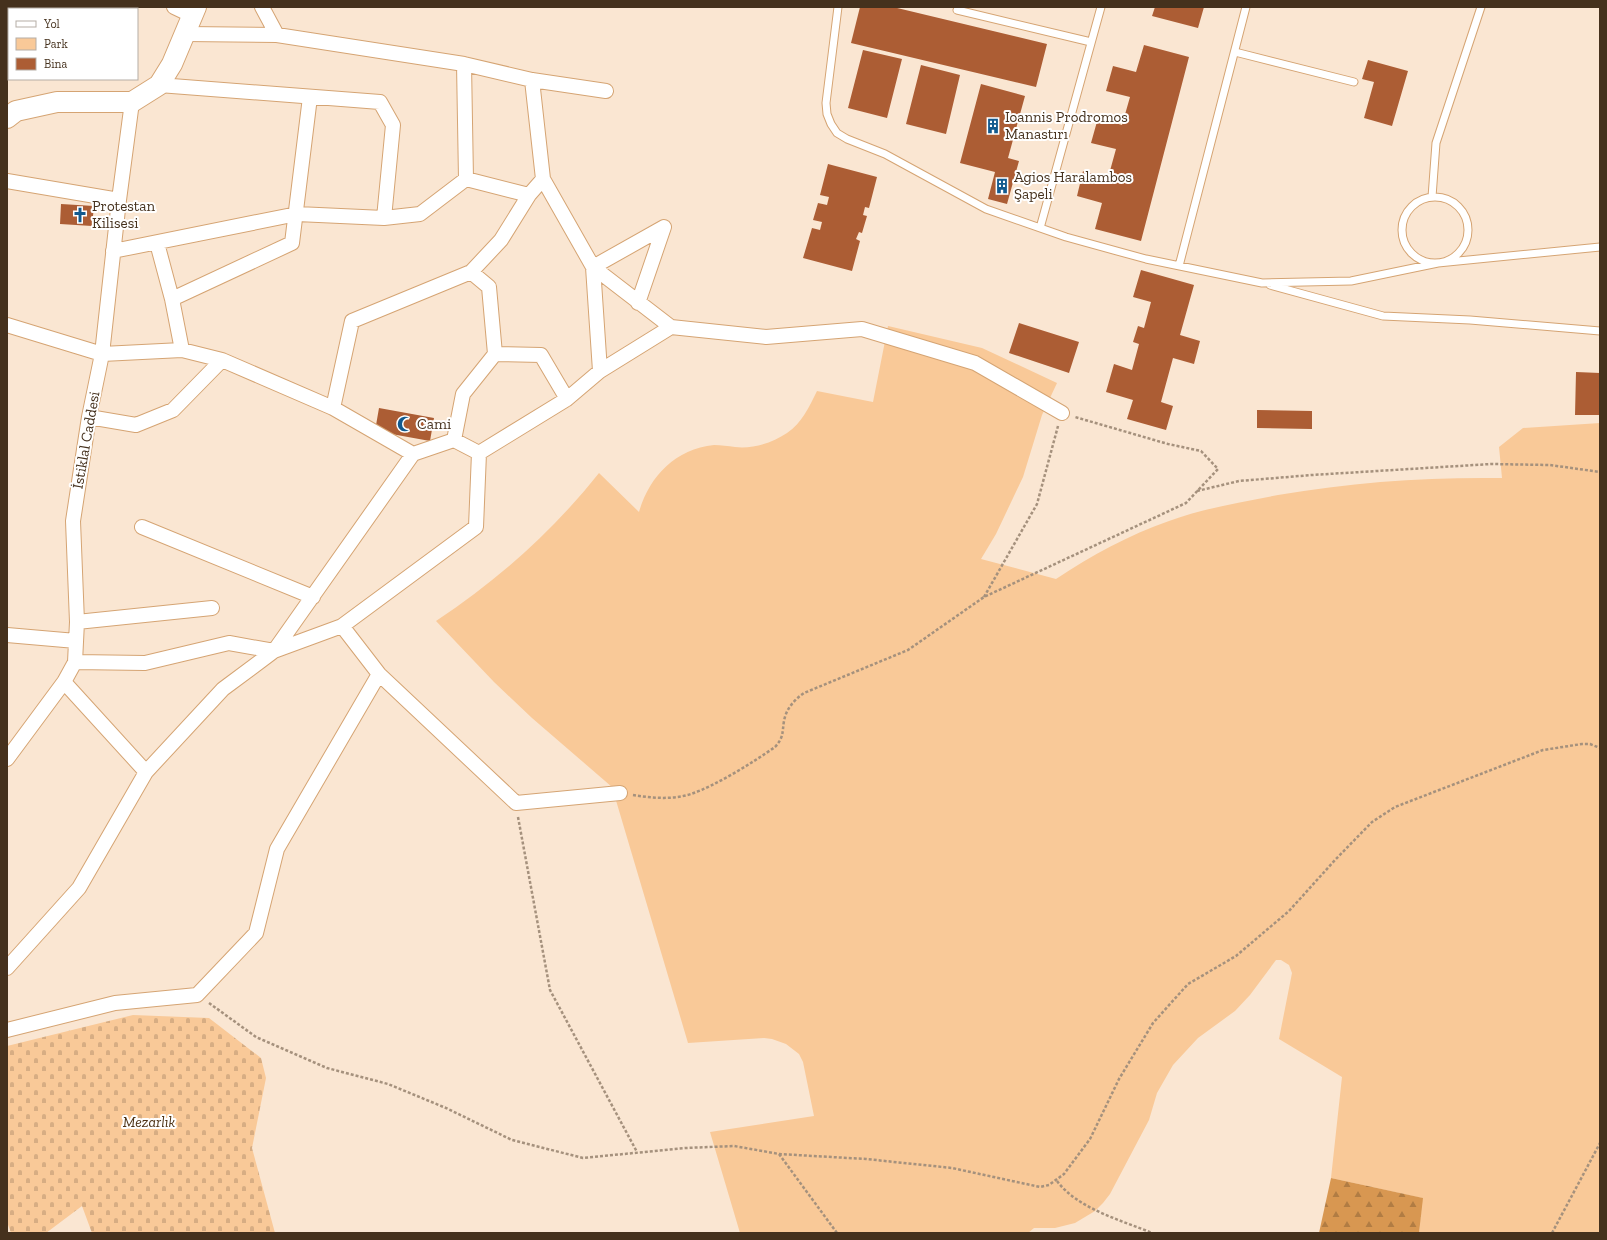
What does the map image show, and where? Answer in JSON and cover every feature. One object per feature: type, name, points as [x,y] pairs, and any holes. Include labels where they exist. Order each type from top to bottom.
[{"type":"street","points":[[174,7],[192,19],[277,35],[464,64],[532,80],[606,91]]},
{"type":"street","points":[[262,7],[277,35]]},
{"type":"street","points":[[7,118],[16,111],[57,102],[132,102],[159,85],[172,64],[192,19]]},
{"type":"street","points":[[464,64],[466,178]]},
{"type":"street","points":[[532,80],[543,179],[593,267],[671,328],[766,337],[862,329],[974,363],[1062,413]]},
{"type":"street","points":[[159,85],[380,102],[393,125],[384,218]]},
{"type":"street","points":[[172,299],[292,243],[297,214],[310,97]]},
{"type":"street","name":"İstiklal Caddesi","points":[[7,759],[64,682],[75,662],[77,622],[73,521],[89,417],[102,354],[119,200],[132,102]]},
{"type":"street","points":[[466,178],[529,195]]},
{"type":"street","points":[[113,251],[297,214],[384,218],[420,214],[466,178]]},
{"type":"street","points":[[333,408],[352,321],[471,272],[501,240],[529,195],[543,179]]},
{"type":"street","points":[[7,181],[119,200]]},
{"type":"street","points":[[593,267],[664,227],[638,303]]},
{"type":"street","points":[[157,243],[172,299],[182,350]]},
{"type":"street","points":[[593,267],[600,371]]},
{"type":"street","points":[[454,440],[463,394],[495,354],[488,288],[471,272]]},
{"type":"street","points":[[7,325],[102,354],[182,350],[222,360],[333,408],[413,454]]},
{"type":"street","points":[[479,453],[567,399],[600,371],[671,328]]},
{"type":"street","points":[[495,354],[540,355],[567,399]]},
{"type":"street","points":[[89,417],[136,425],[173,410],[222,360]]},
{"type":"street","points":[[274,651],[413,454],[454,440],[479,453]]},
{"type":"street","points":[[7,968],[79,888],[146,772],[223,689],[274,651],[342,626],[476,527],[479,453]]},
{"type":"street","points":[[142,526],[313,597]]},
{"type":"street","points":[[77,622],[212,608]]},
{"type":"street","points":[[342,626],[379,674],[516,803],[620,793]]},
{"type":"street","points":[[7,635],[76,641]]},
{"type":"street","points":[[75,662],[145,663],[229,643],[274,651]]},
{"type":"street","points":[[7,1030],[115,1003],[197,995],[256,933],[277,849],[379,674]]},
{"type":"street","points":[[64,682],[146,772]]},
{"type":"lane","points":[[838,7],[826,103],[829,119],[837,133],[847,139],[885,154],[986,209],[1040,228],[1132,255],[1262,283],[1383,316],[1470,320],[1600,331]]},
{"type":"lane","points":[[1040,228],[1101,7]]},
{"type":"lane","points":[[1179,266],[1246,7]]},
{"type":"lane","points":[[1432,197],[1436,143],[1481,7]]},
{"type":"lane","points":[[957,10],[1091,42]]},
{"type":"lane","points":[[1234,52],[1354,82]]},
{"type":"lane","points":[[1432,197],[1447,199],[1460,209],[1465,216],[1468,231],[1467,239],[1459,252],[1453,258],[1438,263],[1423,261],[1416,257],[1406,245],[1403,234],[1403,222],[1411,208],[1417,202],[1432,197]]},
{"type":"lane","points":[[1262,283],[1351,281],[1438,263],[1600,247]]},
{"type":"path","points":[[620,793],[656,799],[691,794],[723,778],[775,747],[781,740],[784,731],[784,722],[787,710],[794,700],[804,693],[908,650],[984,597],[1186,503],[1218,470],[1201,450],[1168,444],[1062,413],[1037,504],[984,597]]},
{"type":"path","points":[[1196,491],[1239,481],[1491,464],[1550,465],[1600,472]]},
{"type":"path","points":[[197,995],[256,1037],[327,1068],[388,1084],[446,1108],[512,1140],[583,1158],[637,1152],[734,1146],[779,1154],[866,1159],[952,1168],[1031,1186],[1045,1186],[1057,1181],[1090,1139],[1119,1080],[1153,1023],[1188,984],[1236,956],[1289,911],[1372,822],[1395,807],[1543,750],[1582,744],[1590,744],[1600,748]]},
{"type":"path","points":[[516,803],[550,990],[637,1152]]},
{"type":"path","points":[[1552,1233],[1600,1143]]},
{"type":"path","points":[[779,1154],[837,1233]]},
{"type":"path","points":[[1057,1181],[1063,1189],[1090,1207],[1152,1233]]},
{"type":"green space","points":[[888,326],[982,348],[1057,383],[1042,415],[1023,477],[996,534],[981,559],[1056,579],[1125,539],[1196,512],[1306,490],[1390,481],[1445,478],[1502,478],[1499,447],[1523,428],[1600,423],[1600,1233],[1419,1233],[1422,1198],[1331,1178],[1342,1077],[1279,1039],[1292,973],[1289,965],[1281,960],[1276,960],[1250,995],[1235,1011],[1198,1038],[1173,1065],[1157,1093],[1149,1120],[1110,1194],[1095,1211],[1075,1223],[1055,1228],[1034,1228],[1028,1233],[740,1233],[710,1132],[814,1116],[803,1062],[799,1054],[786,1044],[772,1039],[764,1038],[688,1043],[612,787],[532,718],[494,682],[436,621],[503,571],[524,553],[563,515],[599,473],[639,512],[649,487],[657,476],[676,459],[687,452],[714,445],[749,447],[775,440],[787,433],[797,424],[805,414],[817,391],[873,402]]},
{"type":"green space","name":"Mezarlık","points":[[133,1015],[209,1018],[261,1058],[266,1078],[252,1148],[275,1233],[92,1233],[82,1206],[46,1233],[11,1233],[7,1222],[7,1046]]},
{"type":"green space","points":[[1331,1178],[1423,1198],[1419,1233],[1319,1233]]},
{"type":"building","points":[[860,7],[893,7],[1047,44],[1036,87],[851,43]]},
{"type":"building","points":[[1155,7],[1204,7],[1198,28],[1152,16]]},
{"type":"building","points":[[1144,45],[1189,57],[1141,241],[1095,229],[1102,203],[1077,196],[1083,171],[1108,178],[1116,149],[1091,143],[1098,118],[1122,125],[1130,97],[1106,91],[1113,66],[1136,72]]},
{"type":"building","points":[[863,50],[902,59],[887,118],[848,108]]},
{"type":"building","points":[[1368,60],[1408,71],[1392,126],[1364,118],[1374,82],[1362,79]]},
{"type":"building","points":[[921,65],[960,75],[946,134],[906,124]]},
{"type":"building","name":"Ioannis Prodromos Manastırı","points":[[981,84],[1025,96],[1008,158],[1019,161],[1007,204],[988,199],[995,172],[960,163]]},
{"type":"building","points":[[828,164],[877,177],[869,208],[865,207],[863,215],[867,216],[862,233],[859,232],[856,239],[860,241],[852,271],[803,258],[812,228],[820,230],[822,222],[813,220],[818,203],[827,205],[829,197],[820,195]]},
{"type":"building","points":[[61,204],[94,206],[92,226],[60,224]]},
{"type":"building","points":[[1141,270],[1194,285],[1180,335],[1200,341],[1194,364],[1173,358],[1161,402],[1173,406],[1166,430],[1127,419],[1133,400],[1106,392],[1114,364],[1132,370],[1139,344],[1133,342],[1138,326],[1144,328],[1151,302],[1133,297]]},
{"type":"building","points":[[1019,323],[1079,342],[1069,373],[1009,353]]},
{"type":"building","points":[[1576,372],[1600,373],[1600,415],[1575,415]]},
{"type":"building","name":"Cami","points":[[379,408],[434,418],[430,441],[375,431]]},
{"type":"building","points":[[1257,410],[1312,411],[1312,429],[1257,428]]},
{"type":"place","name":"Ioannis Prodromos Manastırı","points":[[993,126]]},
{"type":"place","name":"Agios Haralambos Şapeli","points":[[1002,186]]},
{"type":"place","name":"Protestan Kilisesi","points":[[80,215]]},
{"type":"place","name":"Cami","points":[[405,424]]}]
